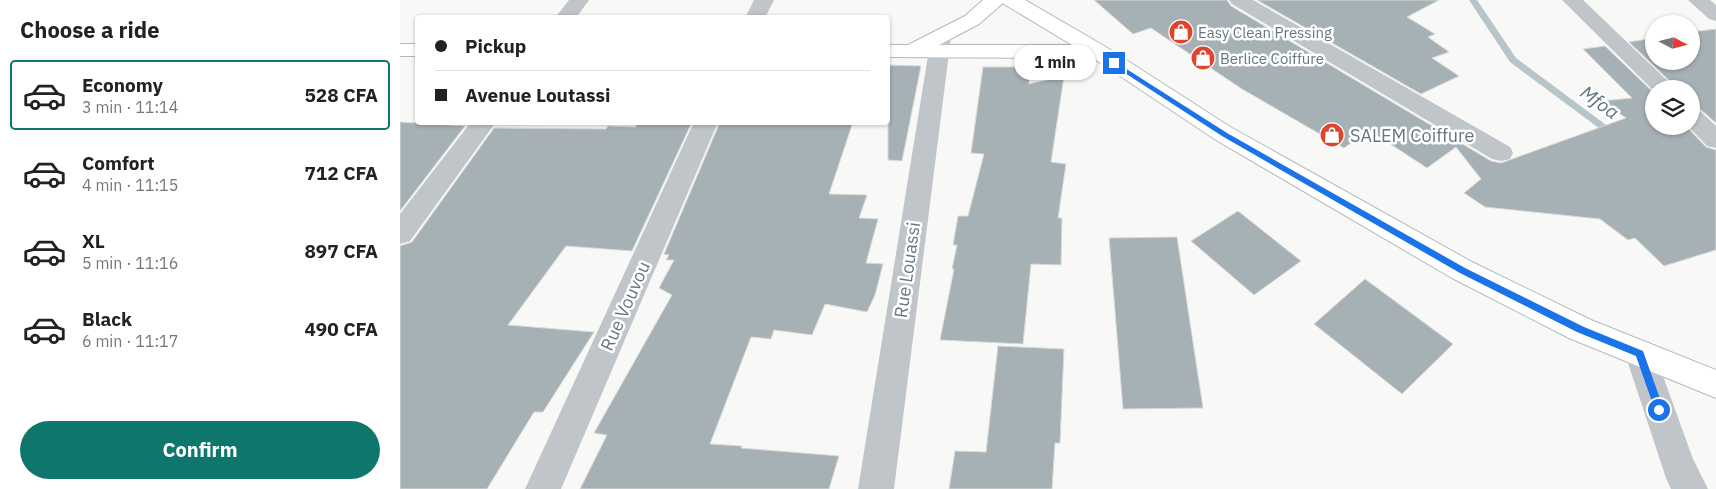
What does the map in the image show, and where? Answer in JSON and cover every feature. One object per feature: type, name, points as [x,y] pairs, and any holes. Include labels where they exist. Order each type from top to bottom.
[{"type":"main road","points":[[940,44],[995,0]]},
{"type":"main road","points":[[1011,0],[1098,52],[1224,134],[1462,270],[1580,330],[1716,384]]},
{"type":"main road","points":[[897,51],[940,44],[1098,52]]},
{"type":"main road","points":[[400,50],[415,50]]},
{"type":"street","points":[[567,15],[579,0]]},
{"type":"street","points":[[756,15],[764,0]]},
{"type":"street","points":[[1239,0],[1501,153]]},
{"type":"street","points":[[1572,0],[1656,80]]},
{"type":"street","points":[[1698,0],[1716,15]]},
{"type":"street","name":"Rue Louassi","points":[[876,489],[940,44]]},
{"type":"street","points":[[1700,124],[1716,140]]},
{"type":"street","points":[[400,234],[482,125]]},
{"type":"street","name":"Rue Vouvou","points":[[543,489],[705,125]]},
{"type":"street","points":[[1640,354],[1678,466],[1690,489]]},
{"type":"building","points":[[1094,0],[1227,0],[1231,6],[1491,161],[1501,163],[1626,118],[1601,101],[1632,98],[1583,49],[1605,46],[1645,84],[1645,135],[1695,135],[1706,147],[1716,150],[1716,250],[1664,266],[1635,238],[1628,240],[1600,219],[1485,207],[1464,193],[1481,179],[1456,147],[1427,168],[1369,130],[1344,148],[1242,89],[1151,28],[1133,34]]},
{"type":"building","points":[[1257,0],[1439,0],[1407,17],[1435,34],[1428,37],[1449,52],[1432,58],[1459,76],[1421,94]]},
{"type":"building","points":[[1716,29],[1716,123],[1700,109],[1700,80],[1669,80],[1658,70],[1700,70],[1700,31]]},
{"type":"building","points":[[1645,39],[1645,57],[1629,42]]},
{"type":"building","points":[[890,65],[921,66],[902,161],[888,160]]},
{"type":"building","points":[[983,67],[1030,67],[1029,84],[1064,76],[1051,162],[1066,164],[1058,218],[1062,218],[1061,265],[1031,264],[1023,344],[940,340],[954,269],[952,269],[957,245],[953,245],[958,216],[968,216],[984,154],[971,153]]},
{"type":"building","points":[[400,122],[415,123],[415,125],[465,126],[400,211]]},
{"type":"building","points":[[636,125],[691,125],[632,251],[566,246],[508,325],[594,332],[543,412],[534,412],[487,489],[400,489],[400,246],[412,242],[494,128],[606,129],[608,126],[636,127]]},
{"type":"building","points":[[719,125],[852,125],[829,194],[867,195],[859,218],[878,219],[866,263],[883,264],[875,295],[867,312],[825,304],[812,335],[774,330],[771,339],[751,337],[710,444],[839,456],[829,489],[580,489],[607,435],[594,433],[672,295],[659,288],[674,260],[666,260],[669,255],[664,254]]},
{"type":"building","points":[[1238,211],[1301,261],[1254,295],[1191,241]]},
{"type":"building","points":[[1177,237],[1203,408],[1123,409],[1109,238]]},
{"type":"building","points":[[1365,279],[1453,344],[1402,394],[1314,324]]},
{"type":"building","points":[[998,346],[1064,349],[1060,443],[1055,443],[1052,489],[949,489],[955,451],[986,452]]},
{"type":"waterway","name":"Mfoa","points":[[1473,0],[1513,60],[1614,135]]},
{"type":"place","name":"Easy Clean Pressing","points":[[1181,32]]},
{"type":"place","name":"Berlice Coiffure","points":[[1203,58]]},
{"type":"place","name":"SALEM Coiffure","points":[[1332,135]]},
{"type":"route","points":[[1114,63],[1224,134],[1462,270],[1580,330],[1640,354],[1659,410]]}]
